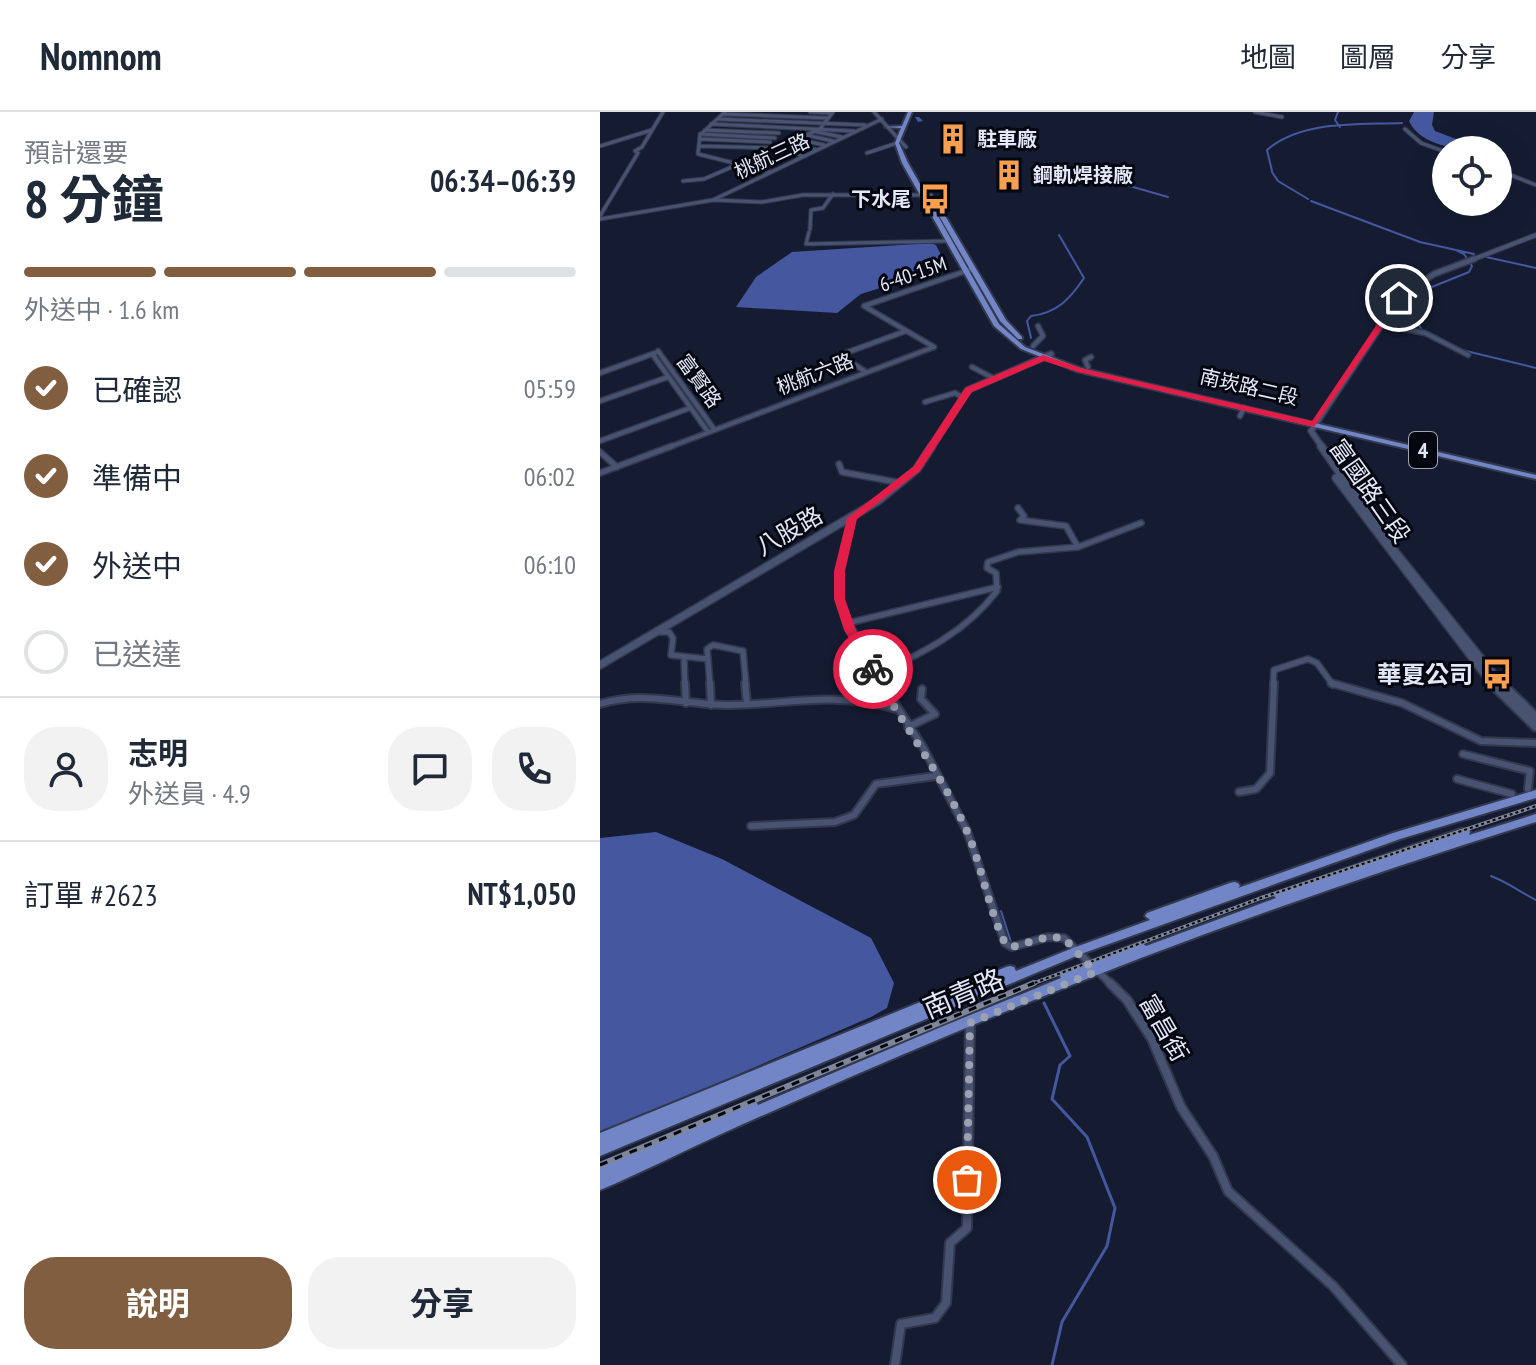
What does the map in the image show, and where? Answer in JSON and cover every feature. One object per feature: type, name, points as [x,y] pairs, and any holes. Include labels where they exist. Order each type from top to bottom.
[{"type":"main road","points":[[898,142],[910,112]]},
{"type":"main road","points":[[906,147],[916,112]]},
{"type":"main road","points":[[887,127],[903,127]]},
{"type":"main road","name":"4","points":[[898,142],[980,290]]},
{"type":"main road","name":"4","points":[[906,147],[948,241],[968,270]]},
{"type":"main road","name":"南崁路二段","points":[[980,290],[1005,324],[1047,356],[1078,370],[1242,412],[1313,422]]},
{"type":"main road","name":"南崁路二段","points":[[980,290],[996,325],[1023,348],[1047,356],[1536,474]]},
{"type":"main road","points":[[600,1139],[760,1072],[1075,948],[1348,847],[1533,790]]},
{"type":"main road","name":"南青路","points":[[600,1150],[1075,948],[1533,790]]},
{"type":"main road","name":"南青路","points":[[600,1173],[1093,969],[1349,871],[1536,811]]},
{"type":"main road","points":[[600,1183],[750,1115],[1093,969],[1381,868],[1536,818]]},
{"type":"main road","name":"南青路","points":[[1348,847],[1386,839]]},
{"type":"main road","name":"南青路","points":[[1349,871],[1381,868]]},
{"type":"main road","name":"南青路","points":[[760,1072],[843,1048]]},
{"type":"street","points":[[600,218],[638,153],[635,151],[663,112]]},
{"type":"street","points":[[765,148],[797,112]]},
{"type":"street","points":[[810,112],[832,112]]},
{"type":"street","points":[[683,181],[704,179],[820,129],[832,112]]},
{"type":"street","points":[[862,128],[874,112],[898,142],[906,147]]},
{"type":"street","points":[[1255,112],[1282,117]]},
{"type":"street","points":[[770,172],[698,154],[700,137],[724,113],[828,118]]},
{"type":"street","points":[[724,147],[755,113]]},
{"type":"street","points":[[718,119],[824,123],[862,128]]},
{"type":"street","name":"桃航三路","points":[[716,198],[882,119]]},
{"type":"street","points":[[711,124],[862,128]]},
{"type":"street","points":[[1405,129],[1421,143],[1432,147]]},
{"type":"street","points":[[600,146],[652,130]]},
{"type":"street","points":[[705,130],[779,133]]},
{"type":"street","points":[[814,131],[843,138]]},
{"type":"street","points":[[806,135],[835,142]]},
{"type":"street","points":[[700,137],[775,138]]},
{"type":"street","points":[[700,137],[770,142]]},
{"type":"street","points":[[797,139],[826,146]]},
{"type":"street","points":[[867,153],[898,142]]},
{"type":"street","points":[[786,143],[817,150]]},
{"type":"street","points":[[700,146],[771,148],[805,156]]},
{"type":"street","points":[[1512,176],[1536,185]]},
{"type":"street","points":[[600,218],[688,207],[716,198],[762,202],[787,196],[833,194],[927,196]]},
{"type":"street","points":[[833,194],[823,208],[811,210],[806,244],[948,241]]},
{"type":"street","points":[[1313,422],[1399,298],[1434,274],[1536,235]]},
{"type":"street","name":"6-40-15M","points":[[906,331],[864,306],[968,270]]},
{"type":"street","points":[[1379,324],[1425,333],[1468,355]]},
{"type":"street","points":[[1033,346],[1043,336],[1038,326]]},
{"type":"street","points":[[866,372],[840,355],[906,331]]},
{"type":"street","name":"桃航六路","points":[[600,475],[934,347],[906,331]]},
{"type":"street","points":[[600,371],[655,353]]},
{"type":"street","name":"富賢路","points":[[655,353],[690,408],[711,431]]},
{"type":"street","name":"富賢路","points":[[655,353],[711,431]]},
{"type":"street","name":"八股路","points":[[600,665],[852,518],[917,469],[962,397],[993,378],[1047,356]]},
{"type":"street","points":[[1088,367],[1085,360],[1091,357]]},
{"type":"street","points":[[972,367],[993,378]]},
{"type":"street","points":[[600,401],[668,377]]},
{"type":"street","points":[[925,402],[955,393],[962,397]]},
{"type":"street","points":[[600,441],[690,408]]},
{"type":"street","name":"富國路三段","points":[[1313,422],[1313,436],[1409,575],[1475,656],[1510,695],[1536,718]]},
{"type":"street","name":"桃航六路","points":[[600,475],[709,436],[711,431]]},
{"type":"street","points":[[600,452],[617,467]]},
{"type":"street","points":[[839,464],[842,472],[901,483]]},
{"type":"street","points":[[1018,508],[1024,516],[1020,520],[1066,526],[1078,547]]},
{"type":"street","points":[[852,518],[839,587],[848,623],[896,709],[923,747],[967,831],[986,895],[1005,943],[1012,947],[1057,937],[1075,948]]},
{"type":"street","points":[[876,675],[959,631],[989,603],[998,587],[996,573],[987,568],[988,562],[997,556],[1023,549],[1078,547],[1141,523]]},
{"type":"street","points":[[848,623],[998,587]]},
{"type":"street","points":[[657,632],[669,632],[673,638],[671,655],[708,659]]},
{"type":"street","points":[[711,705],[709,646],[743,651],[747,704]]},
{"type":"street","name":"富國路三段","points":[[1475,656],[1512,707],[1536,726]]},
{"type":"street","points":[[684,658],[686,703]]},
{"type":"street","points":[[1239,792],[1256,789],[1270,773],[1274,670],[1308,659],[1317,663],[1325,678],[1336,687],[1402,703],[1481,741],[1536,743]]},
{"type":"street","points":[[908,727],[935,714],[921,699],[922,689]]},
{"type":"street","points":[[600,704],[609,700],[658,697],[711,705],[846,696],[896,709]]},
{"type":"street","points":[[1463,754],[1530,771],[1533,790]]},
{"type":"street","points":[[751,826],[835,822],[854,815],[876,784],[936,776]]},
{"type":"street","points":[[1457,779],[1512,794]]},
{"type":"street","name":"富昌街","points":[[1075,948],[1127,1000],[1142,1020],[1181,1107],[1205,1141],[1228,1191],[1333,1286],[1402,1365]]},
{"type":"street","points":[[895,1365],[901,1324],[935,1318],[946,1303],[950,1243],[967,1228],[970,1023]]},
{"type":"water","points":[[1414,112],[1434,112],[1432,125],[1435,131],[1448,136],[1432,136],[1432,142],[1415,130],[1409,121]]},
{"type":"water","points":[[936,245],[947,267],[861,294],[837,313],[736,307],[756,277],[792,252]]},
{"type":"water","points":[[656,832],[722,859],[871,938],[894,983],[887,1008],[871,1017],[600,1134],[600,838]]},
{"type":"waterway","points":[[1338,112],[1335,120],[1339,126]]},
{"type":"waterway","points":[[917,118],[920,121]]},
{"type":"waterway","points":[[1339,126],[1402,123]]},
{"type":"waterway","points":[[1272,171],[1267,150],[1281,140],[1296,133],[1339,126]]},
{"type":"waterway","points":[[1272,172],[1278,181],[1308,199]]},
{"type":"waterway","points":[[1126,185],[1168,197]]},
{"type":"waterway","points":[[1311,201],[1420,242],[1456,250]]},
{"type":"waterway","points":[[1031,338],[1027,321],[1031,316],[1048,312],[1062,304],[1084,278],[1059,235]]},
{"type":"waterway","points":[[1422,330],[1406,304],[1417,293],[1469,272],[1472,266],[1464,254],[1456,250]]},
{"type":"waterway","points":[[1456,250],[1474,254]]},
{"type":"waterway","points":[[1486,257],[1536,268]]},
{"type":"waterway","points":[[1428,332],[1462,350],[1536,368]]},
{"type":"waterway","points":[[1491,876],[1536,900]]},
{"type":"waterway","points":[[1001,911],[1011,942]]},
{"type":"waterway","points":[[1044,1003],[1070,1056],[1060,1065],[1052,1099],[1087,1137],[1115,1208],[1107,1246],[1062,1322],[1052,1365]]},
{"type":"railway","points":[[1031,984],[1261,898],[1536,806]]},
{"type":"railway","points":[[600,1165],[1031,984]]},
{"type":"way so far","points":[[873,669],[923,747],[967,831],[986,895],[1005,943],[1012,947],[1048,937],[1064,938],[1095,972],[970,1023],[967,1180]]},
{"type":"place","name":"駐車廠","points":[[953,139]]},
{"type":"place","name":"鋼軌焊接廠","points":[[1009,175]]},
{"type":"place","name":"下水尾","points":[[935,199]]},
{"type":"place","name":"華夏公司","points":[[1497,674]]},
{"type":"route","points":[[873,669],[850,630],[839,599],[839,571],[852,518],[917,469],[968,390],[1043,358],[1078,370],[1314,424],[1399,298]]}]
